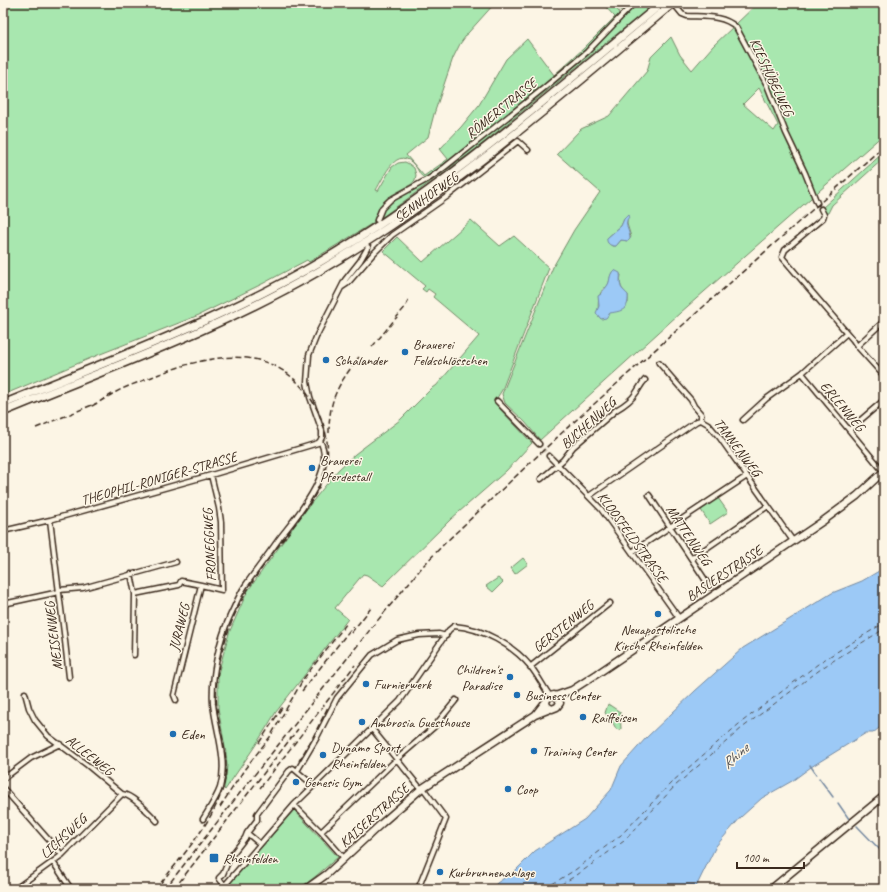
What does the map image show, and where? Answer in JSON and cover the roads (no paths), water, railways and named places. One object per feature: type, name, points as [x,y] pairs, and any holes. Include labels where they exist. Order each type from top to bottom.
[{"type":"highway","points":[[3,404],[220,313],[292,278],[336,252],[409,205],[470,159],[663,5],[674,3]]},
{"type":"highway","points":[[3,412],[156,350],[235,315],[286,290],[339,259],[394,224],[458,178],[552,103],[663,5]]},
{"type":"main road","name":"BASLERSTRASSE","points":[[560,702],[572,690],[844,507],[884,471]]},
{"type":"main road","name":"BASLERSTRASSE","points":[[553,696],[572,690]]},
{"type":"main road","points":[[553,696],[558,698],[560,702],[557,708],[535,715],[546,702],[547,698],[553,696]]},
{"type":"main road","points":[[546,702],[550,709]]},
{"type":"main road","name":"KAISERSTRASSE","points":[[306,889],[321,879],[422,788],[535,715]]},
{"type":"main road","points":[[771,889],[884,796]]},
{"type":"street","name":"RÖMERSTRASSE","points":[[377,220],[382,208],[390,200],[435,174],[587,52],[634,3]]},
{"type":"street","name":"KIESHÜBELWEG","points":[[674,3],[682,14],[687,16],[724,18],[736,27],[767,85],[786,133],[805,173],[816,203]]},
{"type":"street","name":"SENNHOFWEG","points":[[342,287],[348,283],[372,254],[392,235],[448,196],[518,141],[528,150]]},
{"type":"street","points":[[822,209],[824,215],[823,218],[786,250],[782,257],[884,376]]},
{"type":"street","points":[[202,820],[215,799],[220,787],[223,768],[213,703],[214,672],[220,646],[230,617],[245,587],[300,513],[314,492],[320,476],[324,457],[324,448],[320,441],[322,431],[310,397],[307,382],[309,355],[345,280],[360,261],[368,247]]},
{"type":"street","points":[[857,346],[884,321]]},
{"type":"street","points":[[743,420],[766,399],[802,373],[847,333]]},
{"type":"street","points":[[658,363],[691,400],[701,414],[701,420]]},
{"type":"street","name":"ERLENWEG","points":[[802,373],[884,471]]},
{"type":"street","name":"BUCHENWEG","points":[[541,479],[563,460],[573,447],[635,395],[645,380]]},
{"type":"street","points":[[849,430],[884,400]]},
{"type":"street","points":[[498,401],[539,444]]},
{"type":"street","name":"TANNENWEG","points":[[589,496],[697,421],[701,420],[708,424],[793,541]]},
{"type":"street","name":"THEOPHIL-RONIGER-STRASSE","points":[[3,531],[50,520],[211,475],[304,448],[320,441]]},
{"type":"street","name":"KLOOSFELDSTRASSE","points":[[550,456],[602,509],[679,618]]},
{"type":"street","name":"FRONEGGWEG","points":[[201,585],[222,590],[221,522],[211,475]]},
{"type":"street","points":[[632,552],[747,476]]},
{"type":"street","name":"MATTENWEG","points":[[649,495],[710,587]]},
{"type":"street","points":[[692,558],[768,506]]},
{"type":"street","name":"MEISENWEG","points":[[50,520],[69,677]]},
{"type":"street","points":[[59,591],[83,588],[176,562]]},
{"type":"street","points":[[131,574],[135,594],[134,655]]},
{"type":"street","points":[[135,594],[179,585],[180,581],[201,585]]},
{"type":"street","name":"JURAWEG","points":[[176,700],[174,695],[201,585]]},
{"type":"street","name":"MEISENWEG","points":[[8,603],[59,591]]},
{"type":"street","name":"GERSTENWEG","points":[[530,667],[610,603]]},
{"type":"street","points":[[313,785],[293,768],[289,771],[257,814],[257,820],[230,857],[219,878],[226,887],[260,844],[294,805],[400,701],[454,626],[462,626],[486,634],[502,642],[530,667],[553,696]]},
{"type":"street","points":[[297,771],[337,698],[372,655],[398,640],[439,634],[446,636]]},
{"type":"street","name":"ALLEEWEG","points":[[25,693],[29,708],[38,724],[48,736],[122,794],[126,794],[144,808],[157,821]]},
{"type":"street","points":[[321,832],[397,759],[434,727],[456,700]]},
{"type":"street","points":[[372,729],[446,819],[418,889]]},
{"type":"street","points":[[3,779],[31,758],[60,744]]},
{"type":"street","points":[[3,788],[62,855]]},
{"type":"street","name":"LICHSWEG","points":[[16,889],[62,855],[122,794]]},
{"type":"street","points":[[294,805],[344,858]]},
{"type":"street","points":[[247,833],[260,844]]},
{"type":"street","points":[[53,862],[71,889]]},
{"type":"water","points":[[628,215],[629,217],[627,219],[627,224],[630,239],[628,241],[621,240],[616,246],[612,246],[607,242],[607,238],[621,226],[624,219]]},
{"type":"water","points":[[614,270],[620,273],[621,287],[628,295],[627,304],[624,309],[610,313],[606,318],[601,319],[596,313],[599,306],[598,296],[608,284]]},
{"type":"water","name":"Rhine","points":[[884,568],[884,724],[873,733],[866,733],[811,767],[792,781],[762,798],[741,817],[716,846],[695,889],[491,889],[516,870],[535,851],[585,819],[611,790],[621,766],[646,738],[743,648],[832,593],[862,581]]},
{"type":"waterway","points":[[810,765],[816,774]]},
{"type":"waterway","points":[[819,778],[833,797]]},
{"type":"waterway","points":[[838,803],[849,819]]},
{"type":"waterway","points":[[857,826],[884,854]]},
{"type":"tunnel","points":[[539,444],[549,456]]},
{"type":"railway","points":[[165,889],[373,626],[423,566],[446,542],[566,429],[884,146]]},
{"type":"railway","points":[[372,347],[406,306],[409,298]]},
{"type":"railway","points":[[329,433],[329,421],[336,392],[345,376],[359,357]]},
{"type":"railway","points":[[92,406],[125,388],[174,369],[197,362],[219,358],[241,358],[262,361],[281,369],[299,383],[319,413],[323,422],[327,441],[327,461],[319,488],[306,510],[268,559],[252,583],[232,621],[224,644],[218,671],[216,690],[217,709],[226,761],[225,779],[221,794],[215,808],[197,837],[156,889]]},
{"type":"railway","points":[[36,428],[97,403]]},
{"type":"railway","points":[[351,633],[371,608]]},
{"type":"railway","points":[[220,807],[244,770],[270,737],[304,678],[347,623]]},
{"type":"railway","points":[[302,691],[353,626]]},
{"type":"railway","points":[[260,788],[355,665]]},
{"type":"railway","points":[[259,743],[283,706]]},
{"type":"railway","points":[[299,761],[328,707]]},
{"type":"railway","points":[[174,889],[298,729]]},
{"type":"place","name":"Brauerei Feldschlösschen","points":[[405,352]]},
{"type":"place","name":"Schalander","points":[[326,360]]},
{"type":"place","name":"Brauerei Pferdestall","points":[[312,468]]},
{"type":"place","name":"Neuapostolische Kirche Rheinfelden","points":[[658,614]]},
{"type":"place","name":"Children's Paradise","points":[[510,677]]},
{"type":"place","name":"Furnierwerk","points":[[366,684]]},
{"type":"place","name":"Business Center","points":[[517,695]]},
{"type":"place","name":"Raiffeisen","points":[[583,717]]},
{"type":"place","name":"Ambrosia Guesthouse","points":[[362,722]]},
{"type":"place","name":"Eden","points":[[173,734]]},
{"type":"place","name":"Training Center","points":[[534,751]]},
{"type":"place","name":"Dynamo Sport Rheinfelden","points":[[323,755]]},
{"type":"place","name":"Genesis Gym","points":[[296,782]]},
{"type":"place","name":"Coop","points":[[508,789]]},
{"type":"place","name":"Rheinfelden","points":[[214,858]]},
{"type":"place","name":"Kurbrunnenanlage","points":[[440,872]]}]
